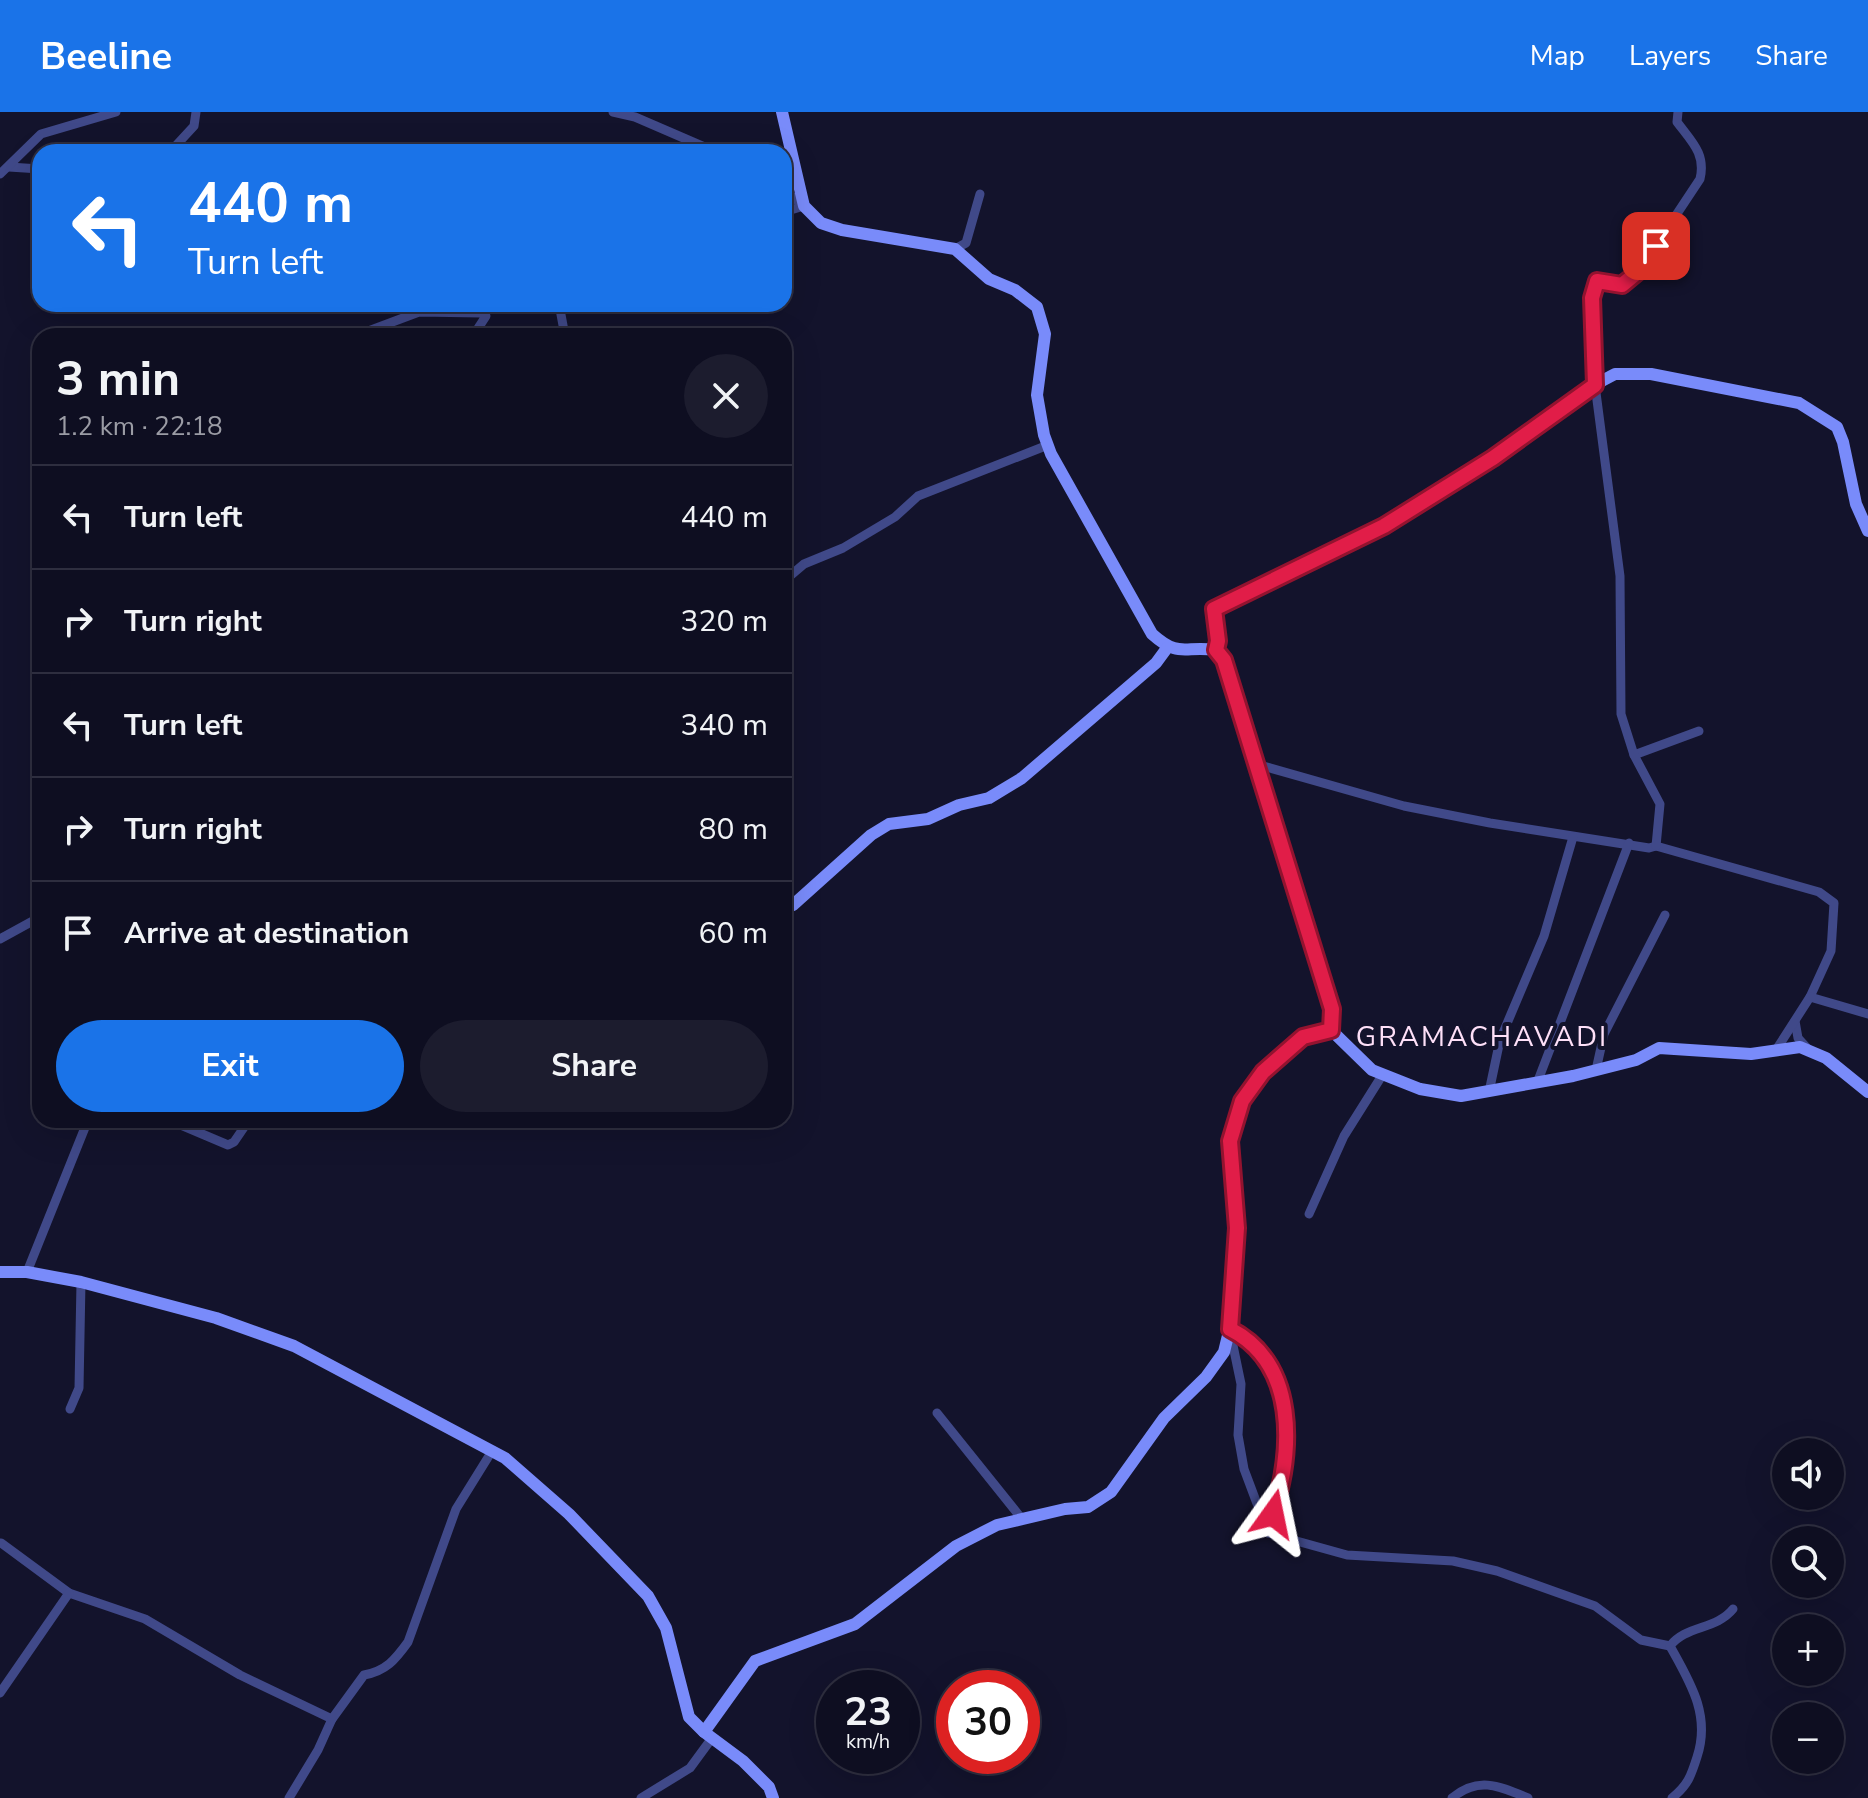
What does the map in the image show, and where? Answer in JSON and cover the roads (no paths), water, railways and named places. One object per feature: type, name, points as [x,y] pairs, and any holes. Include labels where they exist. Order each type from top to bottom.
[{"type":"main road","points":[[782,112],[789,144]]},
{"type":"main road","points":[[792,155],[804,206],[821,223],[842,230],[955,249],[989,279],[1015,290],[1037,307],[1045,334],[1037,395],[1048,445],[1152,634],[1167,648],[1216,650],[1224,660],[1332,1009],[1331,1030],[1372,1070],[1420,1089],[1461,1096],[1596,1070],[1636,1060],[1659,1048],[1751,1054],[1800,1047],[1826,1058],[1868,1092]]},
{"type":"main road","points":[[1216,650],[1218,641],[1214,609],[1384,526],[1493,458],[1615,374],[1651,374],[1799,403],[1818,413],[1837,427],[1856,504],[1868,531]]},
{"type":"main road","points":[[792,905],[871,835],[889,824],[928,819],[959,805],[989,798],[1022,778],[1147,672],[1167,648]]},
{"type":"main road","points":[[708,1735],[755,1661],[855,1624],[956,1546],[997,1525],[1088,1507],[1111,1492],[1164,1418],[1206,1377],[1224,1352],[1230,1329],[1237,1228],[1230,1141],[1242,1101],[1263,1072],[1303,1037],[1331,1030]]},
{"type":"main road","points":[[0,1272],[27,1272],[81,1282],[216,1318],[294,1346],[505,1458],[569,1514],[648,1596],[666,1628],[689,1717],[743,1761],[769,1787],[773,1798]]},
{"type":"street","points":[[0,174],[41,134],[116,112]]},
{"type":"street","points":[[177,144],[194,126],[196,112]]},
{"type":"street","points":[[613,112],[635,117],[697,144]]},
{"type":"street","points":[[1656,846],[1660,804],[1634,755],[1621,714],[1620,576],[1595,385],[1592,298],[1597,281],[1622,285],[1639,271],[1700,179],[1701,155],[1677,122],[1678,112]]},
{"type":"street","points":[[9,167],[32,168]]},
{"type":"street","points":[[955,249],[966,243],[980,194]]},
{"type":"street","points":[[792,196],[804,206]]},
{"type":"street","points":[[792,210],[804,206]]},
{"type":"street","points":[[376,328],[419,312],[481,313],[486,316],[478,328]]},
{"type":"street","points":[[792,574],[804,564],[843,548],[895,517],[918,496],[1048,445]]},
{"type":"street","points":[[1634,755],[1699,731]]},
{"type":"street","points":[[1256,764],[1404,806],[1573,837],[1649,848],[1656,846],[1819,892],[1834,903],[1831,951],[1810,997],[1776,1050]]},
{"type":"street","points":[[1489,1092],[1500,1040],[1544,936],[1573,837]]},
{"type":"street","points":[[1537,1083],[1629,843]]},
{"type":"street","points":[[1596,1070],[1604,1034],[1665,915]]},
{"type":"street","points":[[0,939],[32,921]]},
{"type":"street","points":[[1810,997],[1868,1014]]},
{"type":"street","points":[[1795,1021],[1798,1038],[1810,1051]]},
{"type":"street","points":[[1309,1214],[1344,1136],[1383,1074]]},
{"type":"street","points":[[27,1272],[85,1128]]},
{"type":"street","points":[[188,1128],[228,1145],[234,1142],[244,1128]]},
{"type":"street","points":[[70,1409],[79,1388],[81,1282]]},
{"type":"street","points":[[1230,1329],[1241,1384],[1238,1435],[1244,1469],[1268,1533]]},
{"type":"street","points":[[1230,1329],[1246,1337],[1265,1358],[1287,1412],[1279,1496],[1268,1533]]},
{"type":"street","points":[[937,1413],[1022,1519]]},
{"type":"street","points":[[289,1798],[318,1750],[332,1719],[364,1675],[381,1672],[408,1642],[456,1509],[492,1451]]},
{"type":"street","points":[[1268,1533],[1347,1555],[1453,1561],[1497,1571],[1595,1606],[1641,1640],[1670,1646],[1696,1694],[1703,1741],[1689,1784],[1672,1798]]},
{"type":"street","points":[[1,1543],[69,1593],[145,1619],[240,1675],[332,1719]]},
{"type":"street","points":[[0,1693],[69,1593]]},
{"type":"street","points":[[1670,1646],[1678,1635],[1723,1621],[1733,1609]]},
{"type":"street","points":[[641,1798],[690,1768],[708,1735]]},
{"type":"street","points":[[1452,1798],[1471,1785],[1493,1783],[1528,1798]]},
{"type":"district","name":"GRAMACHAVADI","points":[[1482,1036]]}]
